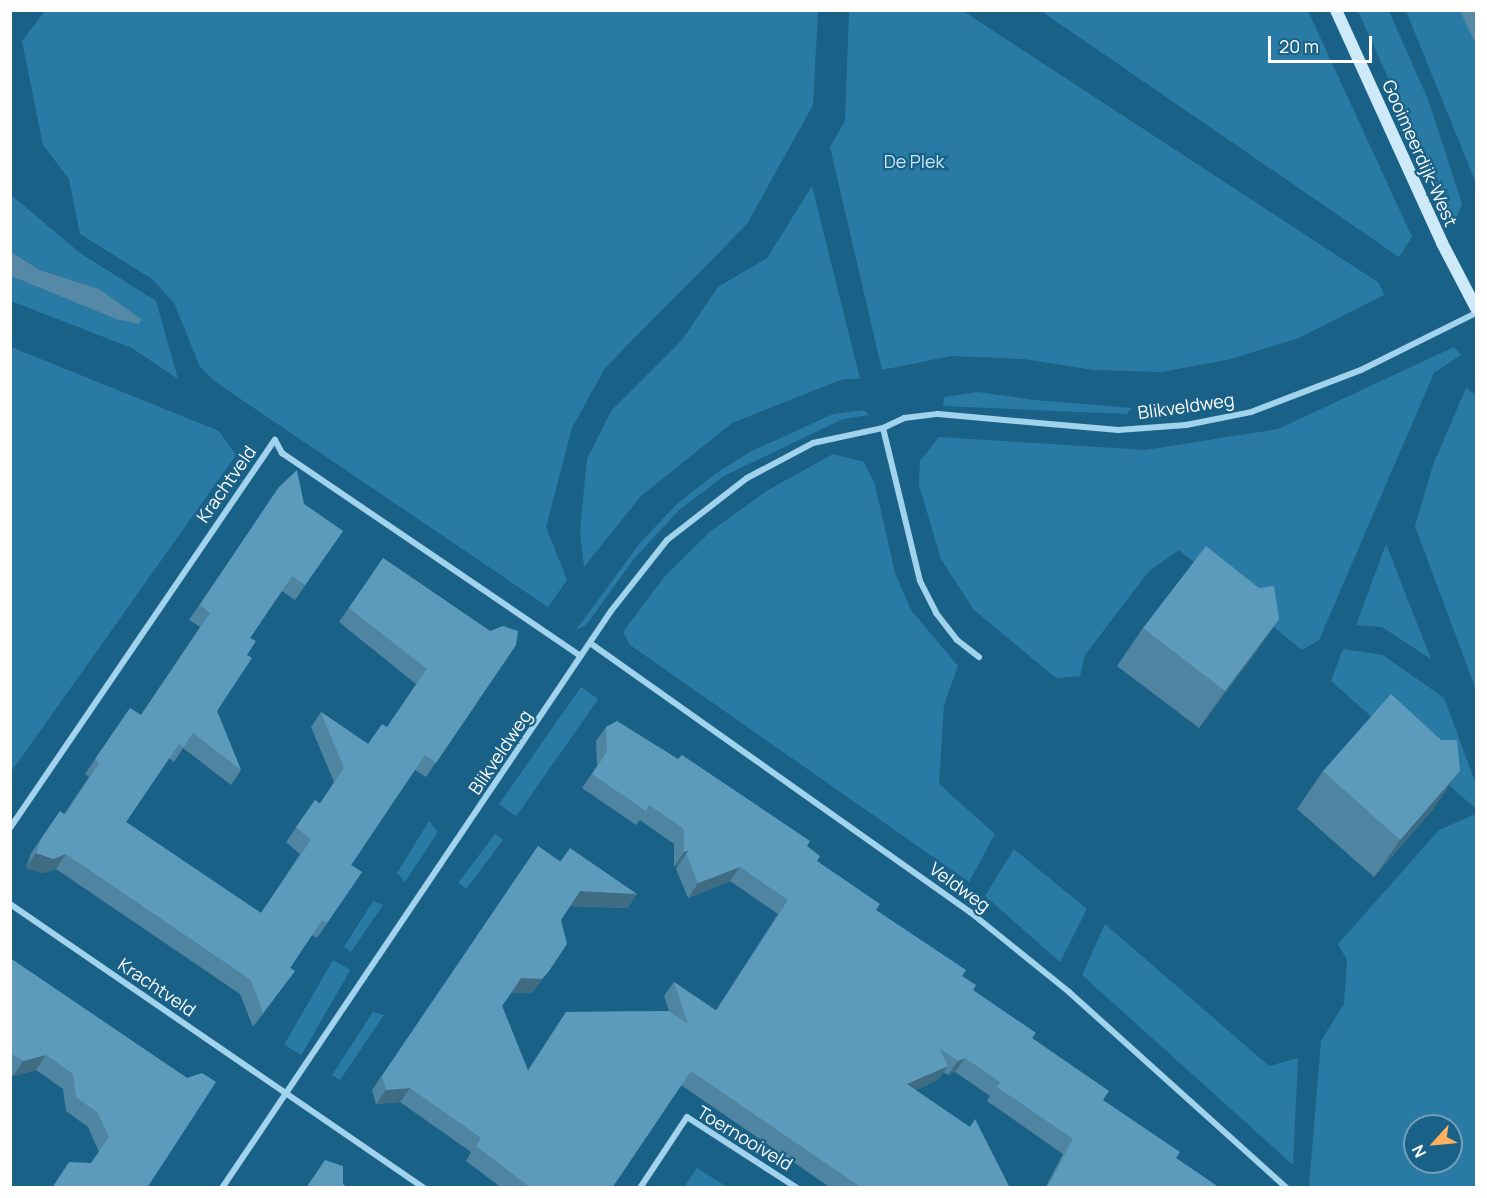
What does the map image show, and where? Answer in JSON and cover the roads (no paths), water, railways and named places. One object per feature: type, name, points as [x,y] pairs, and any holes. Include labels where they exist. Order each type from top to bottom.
[{"type":"street","name":"Gooimeerdijk-West","points":[[1336,10],[1442,243],[1476,308]]},
{"type":"street","name":"Blikveldweg","points":[[222,1188],[590,643],[667,540],[747,478],[813,443],[883,428],[904,418],[938,414],[1118,430],[1186,425],[1251,412],[1310,393],[1476,313]]},
{"type":"street","points":[[883,428],[920,581],[936,613],[957,640],[979,657]]},
{"type":"street","name":"Krachtveld","points":[[10,828],[275,440],[282,453],[581,656]]},
{"type":"street","name":"Veldweg","points":[[590,643],[970,912],[1069,992],[1287,1188]]},
{"type":"street","name":"Krachtveld","points":[[10,904],[286,1095]]},
{"type":"street","points":[[286,1095],[424,1188]]},
{"type":"street","name":"Toernooiveld","points":[[640,1188],[687,1117],[797,1188]]},
{"type":"park label","name":"De Plek","points":[[914,161]]}]
